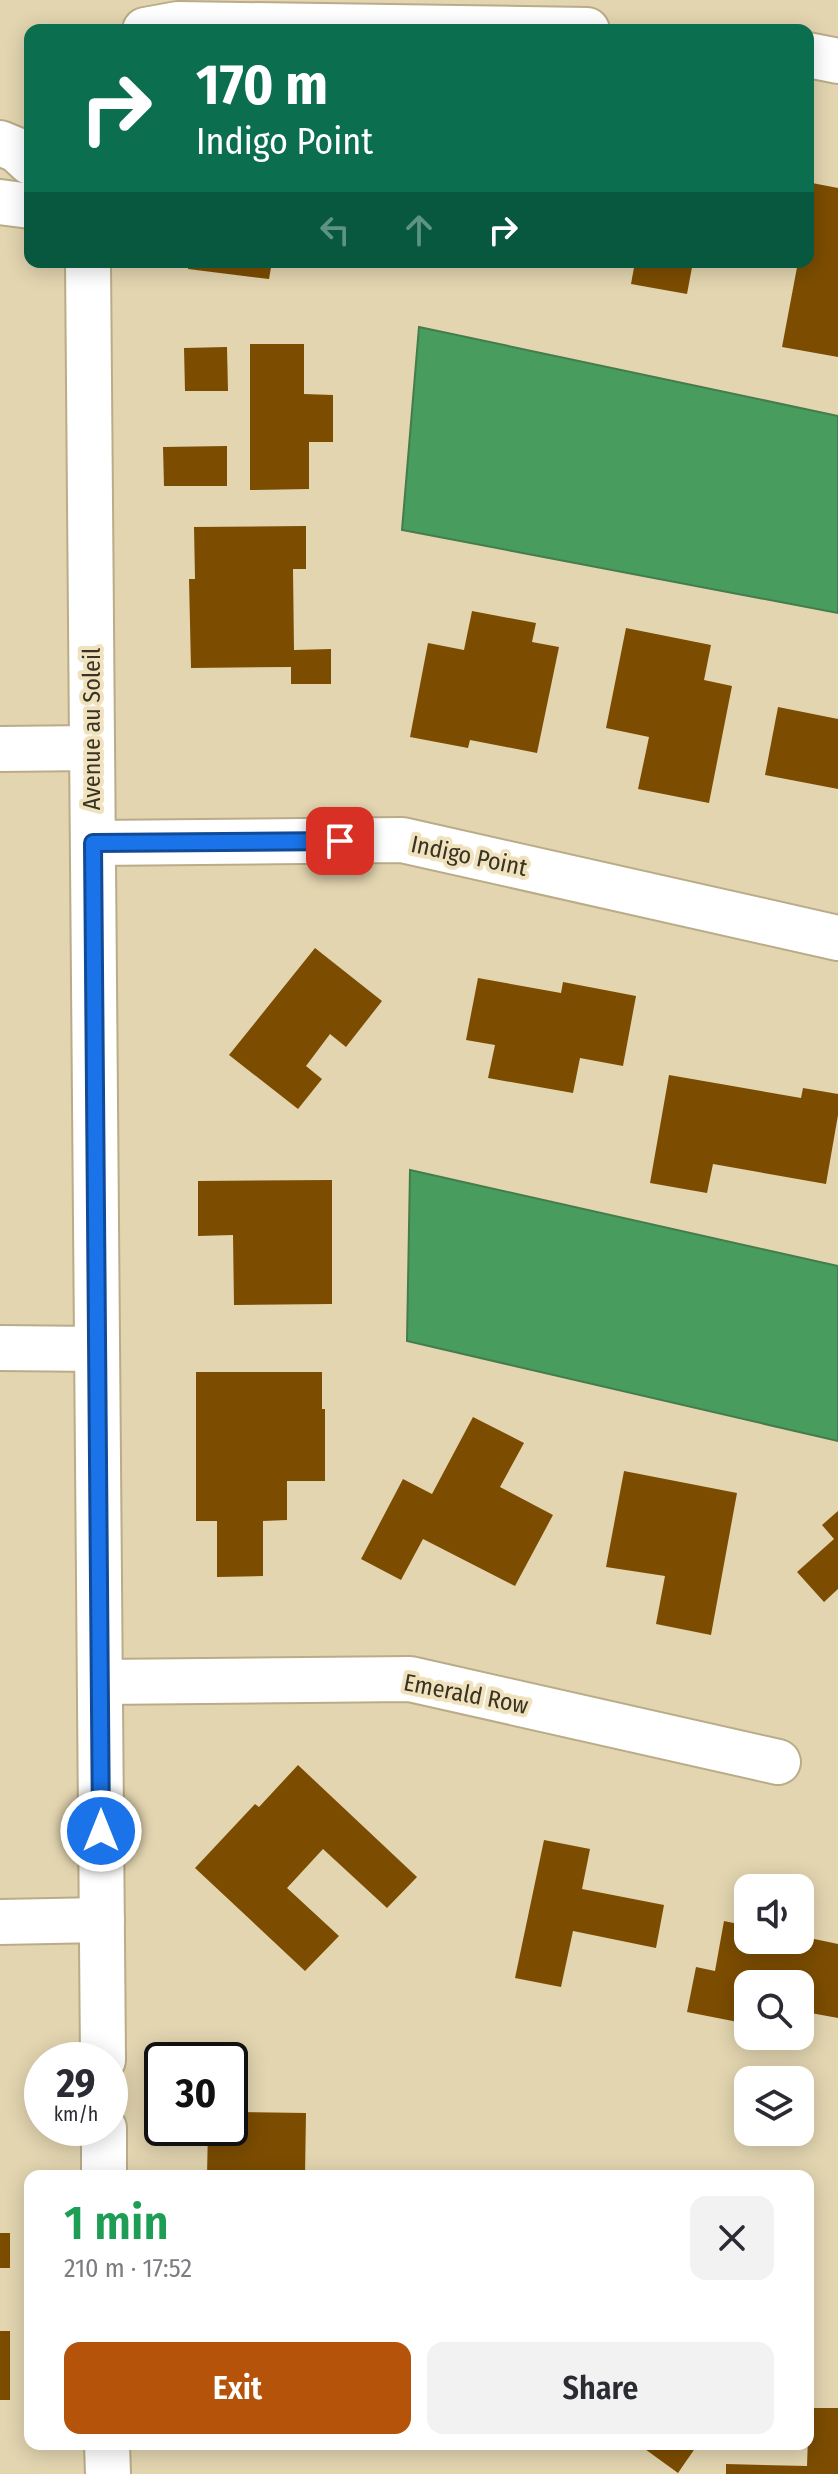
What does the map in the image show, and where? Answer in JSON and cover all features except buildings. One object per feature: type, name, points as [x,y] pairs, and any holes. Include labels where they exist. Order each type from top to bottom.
[{"type":"street","points":[[814,56],[838,61]]},
{"type":"street","points":[[0,143],[24,156]]},
{"type":"street","points":[[0,202],[24,205]]},
{"type":"street","name":"Avenue au Soleil","points":[[88,268],[103,2042]]},
{"type":"street","points":[[0,749],[92,748]]},
{"type":"street","name":"Indigo Point","points":[[93,843],[402,840],[838,938]]},
{"type":"street","points":[[0,1348],[97,1349]]},
{"type":"street","name":"Emerald Row","points":[[101,1682],[410,1679],[778,1762]]},
{"type":"street","points":[[0,1922],[102,1920]]},
{"type":"street","points":[[104,2146],[104,2170]]},
{"type":"street","points":[[107,2450],[108,2474]]},
{"type":"shaded area","points":[[419,327],[838,416],[838,613],[402,530]]},
{"type":"shaded area","points":[[410,1170],[838,1266],[838,1441],[407,1341]]},
{"type":"route","points":[[101,1831],[93,843],[340,841]]}]
